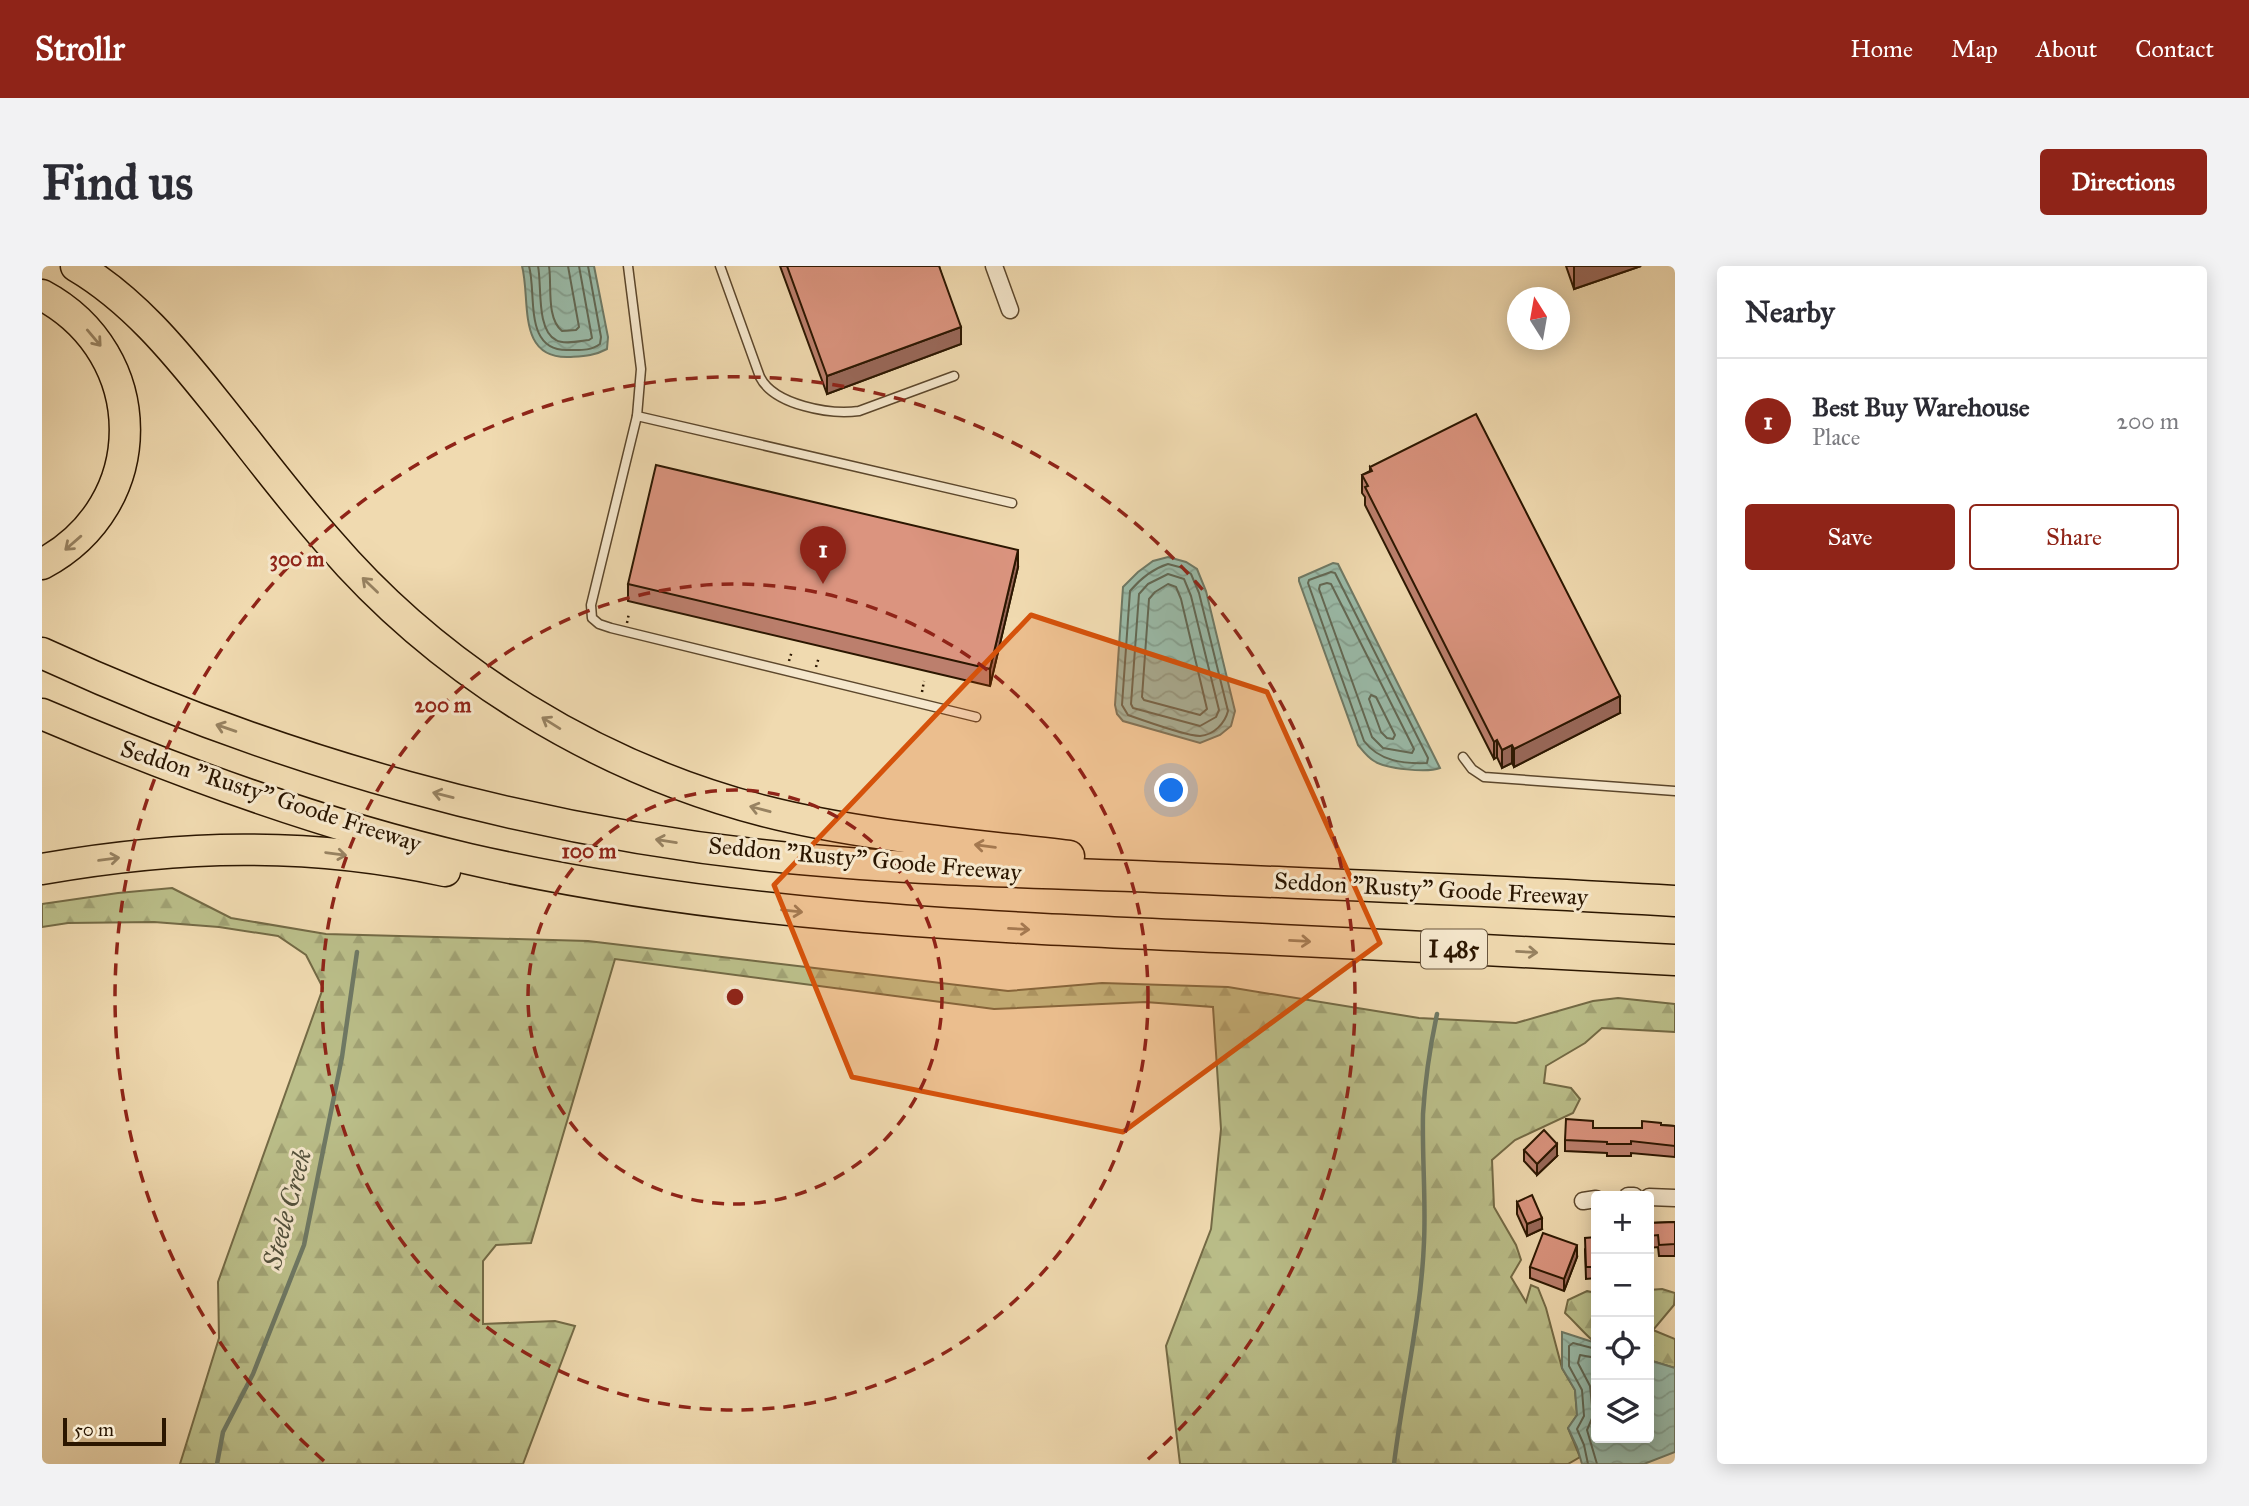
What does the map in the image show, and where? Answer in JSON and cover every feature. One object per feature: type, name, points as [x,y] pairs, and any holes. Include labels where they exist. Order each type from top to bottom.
[{"type":"highway","points":[[76,266],[127,304],[175,352],[328,542],[370,586],[459,663],[565,732],[657,775],[766,811],[937,840],[1271,882]]},
{"type":"highway","points":[[42,295],[78,320],[102,348],[121,398],[125,434],[118,473],[104,507],[75,542],[42,564]]},
{"type":"highway","name":"Seddon \"Rusty\" Goode Freeway","points":[[42,653],[96,678],[212,724],[324,761],[427,791],[541,819],[668,842],[788,858],[929,868],[1675,901]]},
{"type":"highway","name":"Seddon \"Rusty\" Goode Freeway","points":[[42,713],[223,786],[388,838],[469,859],[596,884],[740,906],[1018,929],[1675,960]]},
{"type":"highway","points":[[42,869],[171,852],[273,849],[324,852],[380,860],[480,879],[740,906]]},
{"type":"street","points":[[994,266],[1010,310]]},
{"type":"street","points":[[1654,1197],[1675,1198]]},
{"type":"lane","points":[[628,266],[641,369],[637,416],[591,605],[592,618],[611,628],[976,717]]},
{"type":"lane","points":[[720,266],[763,384],[783,398],[819,409],[851,412],[875,406],[954,376]]},
{"type":"lane","points":[[637,416],[1012,503]]},
{"type":"lane","points":[[1463,757],[1472,769],[1484,777],[1675,791]]},
{"type":"highlighted area","points":[[1031,615],[1267,692],[1380,943],[1123,1132],[852,1077],[774,885]]},
{"type":"green space","points":[[172,888],[231,918],[326,934],[588,941],[1008,991],[1102,983],[1228,987],[1419,1018],[1516,1023],[1593,1001],[1618,998],[1675,1004],[1675,1032],[1602,1028],[1585,1043],[1546,1066],[1544,1083],[1571,1088],[1580,1099],[1573,1113],[1515,1140],[1492,1160],[1494,1207],[1516,1245],[1521,1260],[1511,1277],[1526,1302],[1531,1285],[1538,1288],[1546,1308],[1562,1368],[1575,1390],[1577,1415],[1568,1428],[1580,1457],[1568,1464],[1180,1464],[1166,1346],[1211,1229],[1221,1129],[1213,1007],[1145,1002],[994,1009],[615,959],[531,1243],[496,1245],[483,1261],[483,1324],[555,1321],[575,1326],[523,1464],[180,1464],[219,1338],[218,1282],[323,988],[306,955],[278,936],[219,927],[154,922],[68,923],[42,927],[42,904]]},
{"type":"green space","points":[[1654,1290],[1675,1293],[1674,1305],[1654,1329],[1654,1317]]},
{"type":"green space","points":[[1587,1291],[1591,1292],[1591,1339],[1565,1313],[1568,1300]]},
{"type":"green space","points":[[1654,1330],[1675,1339],[1675,1368],[1654,1362]]},
{"type":"water","points":[[522,266],[594,266],[608,337],[607,349],[569,357],[552,355],[541,348],[533,338],[529,325]]},
{"type":"water","points":[[1168,557],[1186,562],[1197,569],[1206,591],[1235,711],[1231,726],[1220,735],[1200,743],[1123,721],[1117,714],[1115,705],[1123,587],[1153,561]]},
{"type":"water","points":[[1333,563],[1338,564],[1440,768],[1417,770],[1380,764],[1365,754],[1358,745],[1299,581],[1299,578]]},
{"type":"water","points":[[1562,1332],[1591,1341],[1591,1443],[1654,1443],[1654,1362],[1675,1368],[1675,1452],[1644,1464],[1582,1464],[1568,1428],[1577,1415],[1575,1390],[1562,1368]]},
{"type":"building","points":[[787,266],[939,266],[961,327],[827,376]]},
{"type":"building","points":[[1476,414],[1620,696],[1514,749],[1512,745],[1502,750],[1497,740],[1494,742],[1365,487],[1368,486],[1362,475],[1372,471],[1370,467]]},
{"type":"building","points":[[656,465],[1018,550],[990,669],[628,584]]},
{"type":"building","points":[[1566,1119],[1593,1121],[1593,1128],[1642,1128],[1642,1121],[1675,1126],[1675,1146],[1631,1141],[1631,1144],[1607,1144],[1565,1140]]},
{"type":"building","points":[[1544,1130],[1557,1144],[1537,1164],[1524,1150]]},
{"type":"building","points":[[1532,1195],[1542,1218],[1527,1224],[1517,1202]]},
{"type":"building","points":[[1675,1222],[1675,1244],[1659,1245],[1658,1235],[1654,1235],[1654,1223]]},
{"type":"building","points":[[1543,1233],[1577,1245],[1564,1279],[1530,1267]]},
{"type":"building","points":[[1591,1237],[1591,1267],[1586,1267],[1585,1238]]},
{"type":"waterway","name":"Steele Creek","points":[[217,1464],[223,1432],[253,1374],[304,1245],[342,1057],[357,952]]},
{"type":"waterway","points":[[1394,1464],[1422,1270],[1423,1114],[1437,1014]]},
{"type":"place","name":"Best Buy Warehouse","points":[[823,584]]}]
